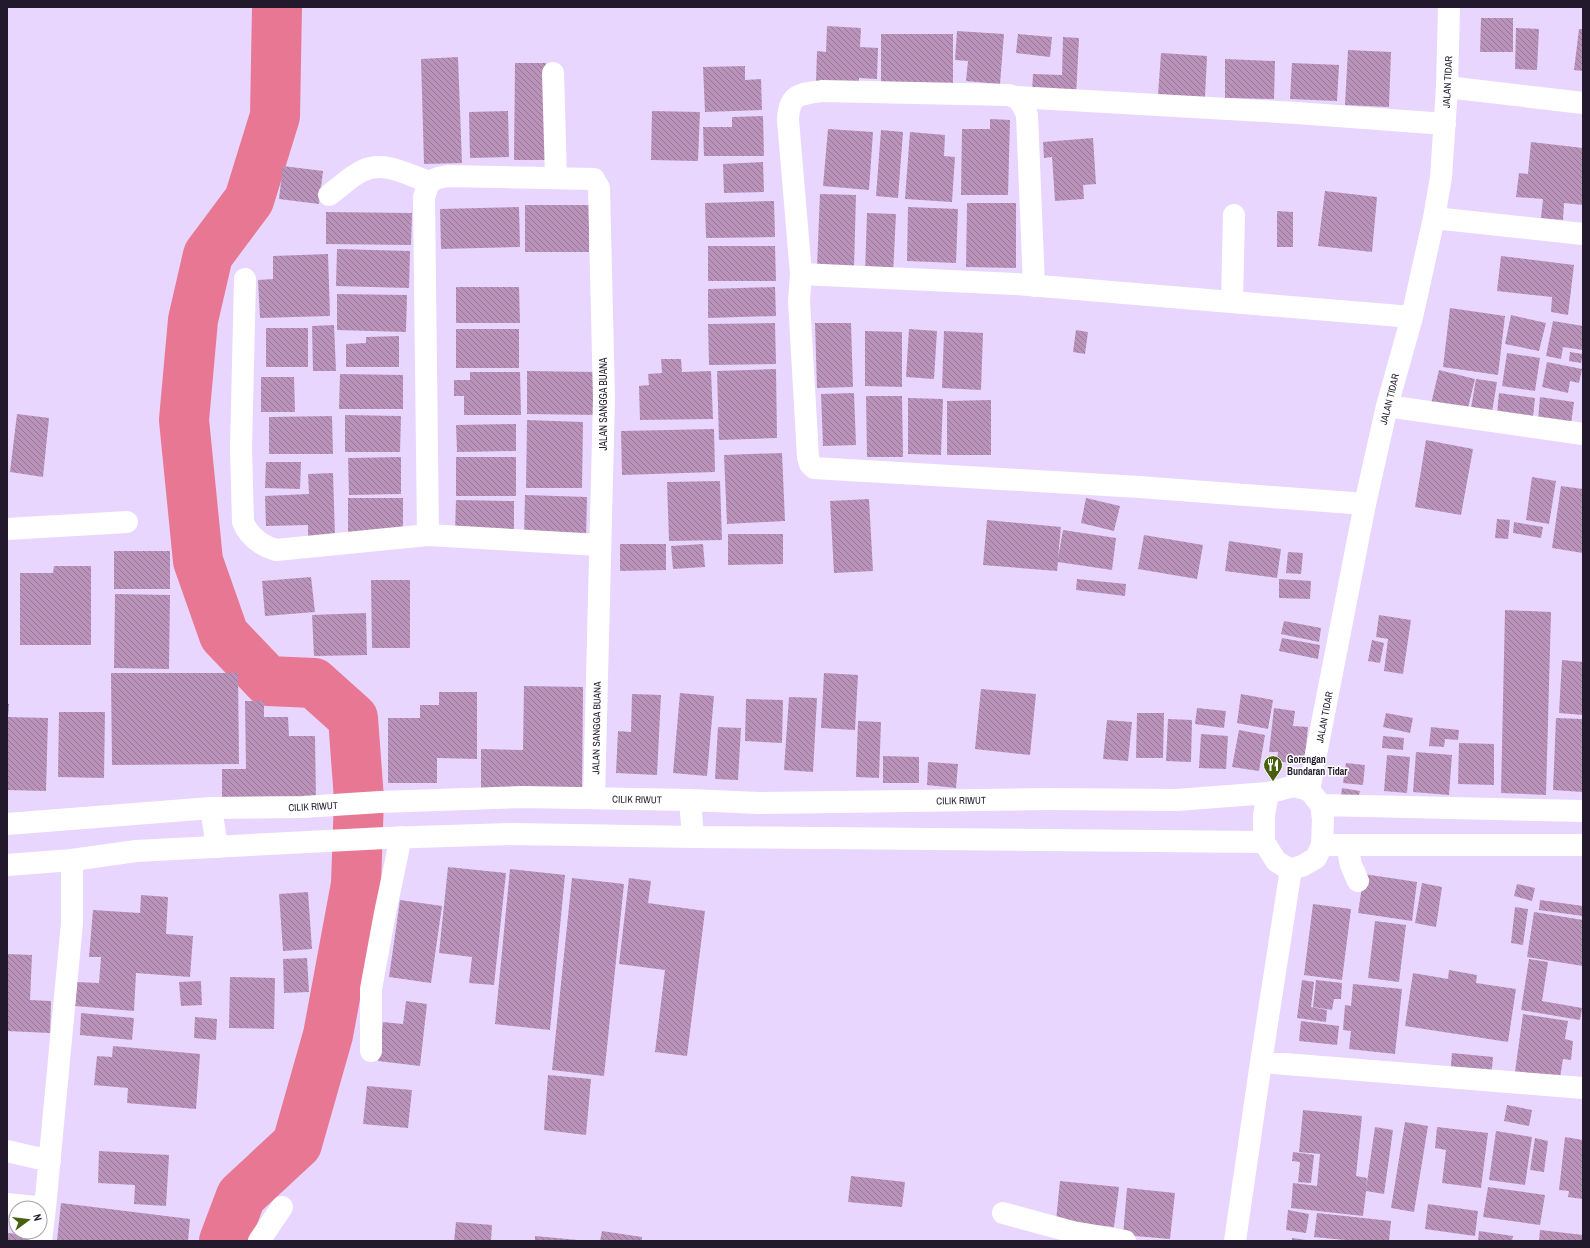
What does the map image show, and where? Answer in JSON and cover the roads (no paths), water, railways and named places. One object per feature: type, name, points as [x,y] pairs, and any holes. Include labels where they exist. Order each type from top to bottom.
[{"type":"street","name":"JALAN TIDAR","points":[[1315,797],[1365,504],[1386,406],[1412,317],[1434,218],[1441,177],[1447,87],[1448,7]]},
{"type":"street","points":[[553,73],[556,178]]},
{"type":"street","points":[[1447,87],[1583,103]]},
{"type":"street","points":[[1365,504],[1139,487],[814,468],[810,464],[808,457],[799,301],[801,274],[788,109],[791,101],[805,93],[822,91],[1009,95],[1017,97],[1297,113],[1445,124]]},
{"type":"street","points":[[1017,97],[1027,115],[1034,286]]},
{"type":"street","points":[[329,195],[361,171],[376,166],[394,169],[429,182],[424,197],[428,535]]},
{"type":"street","name":"JALAN SANGGA BUANA","points":[[429,182],[448,176],[594,179],[599,188],[604,398],[594,798]]},
{"type":"street","points":[[1232,302],[1234,215]]},
{"type":"street","points":[[1434,218],[1583,234]]},
{"type":"street","points":[[801,274],[1015,284],[1412,317]]},
{"type":"street","points":[[245,280],[241,448],[243,522],[247,532],[264,546],[276,550],[428,535],[600,545]]},
{"type":"street","points":[[1386,406],[1583,434]]},
{"type":"street","points":[[7,529],[127,522]]},
{"type":"street","points":[[1315,797],[1323,819],[1322,845],[1316,858],[1302,866],[1291,869],[1276,861],[1264,842],[1264,815],[1268,793],[1294,786],[1315,797],[1583,811]]},
{"type":"street","name":"CILIK RIWUT","points":[[7,824],[211,808],[303,807],[380,802],[522,797],[690,800],[759,803],[1047,799],[1177,800],[1268,793]]},
{"type":"street","points":[[690,800],[693,837]]},
{"type":"street","points":[[211,808],[217,847]]},
{"type":"street","points":[[7,865],[72,860],[136,851],[393,838],[513,834],[1264,842]]},
{"type":"street","points":[[371,1051],[372,989],[385,913],[393,838]]},
{"type":"street","points":[[1322,845],[1583,845]]},
{"type":"street","points":[[1347,845],[1351,866],[1358,881]]},
{"type":"street","points":[[46,1200],[72,923],[72,860]]},
{"type":"street","points":[[1235,1241],[1260,1062],[1291,869]]},
{"type":"street","points":[[1260,1062],[1583,1088]]},
{"type":"street","points":[[7,1151],[50,1161]]},
{"type":"street","points":[[259,1241],[282,1207]]},
{"type":"street","points":[[1003,1213],[1073,1232],[1125,1241]]},
{"type":"waterway","points":[[224,1241],[241,1196],[297,1144],[328,1035],[356,884],[359,799],[353,718],[314,683],[268,681],[224,635],[198,561],[184,420],[193,320],[208,255],[249,200],[275,116],[277,7]]},
{"type":"place","name":"Gorengan Bundaran Tidar","points":[[1273,782]]}]
